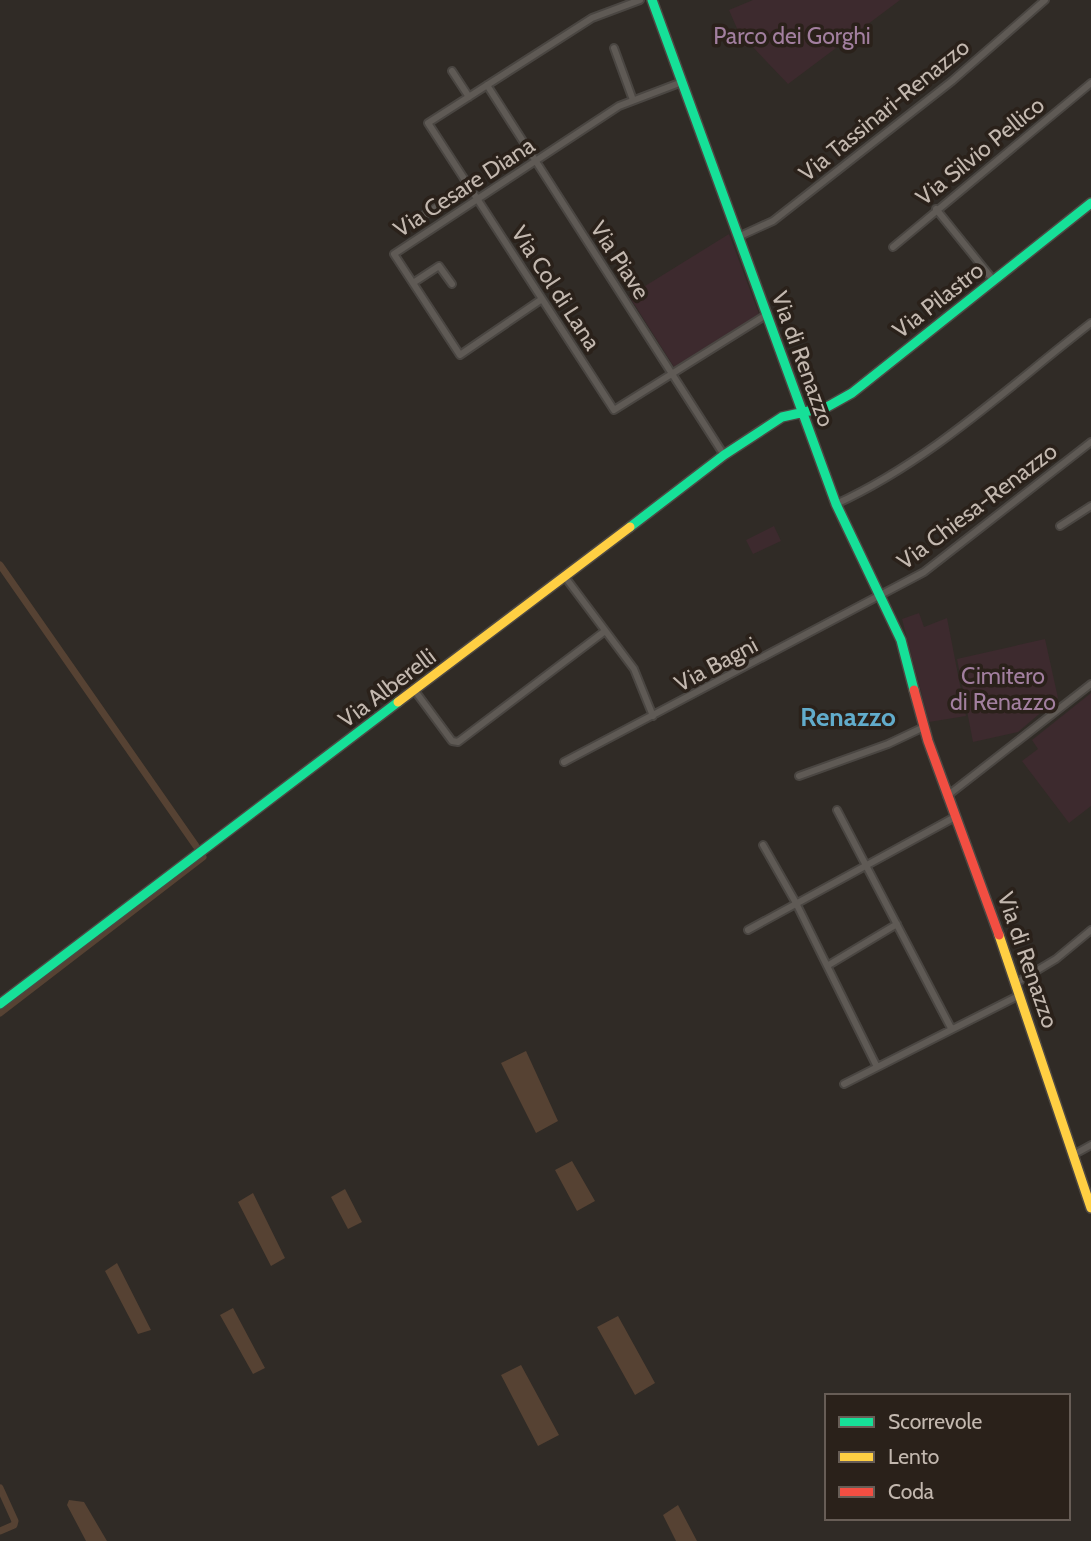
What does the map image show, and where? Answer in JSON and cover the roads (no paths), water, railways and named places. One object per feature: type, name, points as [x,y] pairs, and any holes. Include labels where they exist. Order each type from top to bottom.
[{"type":"street","points":[[452,71],[469,97],[592,18],[640,0]]},
{"type":"street","name":"Via di Renazzo","points":[[652,0],[836,504],[883,596],[901,640],[924,727],[947,796],[1016,983],[1091,1208]]},
{"type":"street","name":"Via Tassinari-Renazzo","points":[[738,237],[770,224],[952,80],[1045,0]]},
{"type":"street","points":[[614,48],[633,100]]},
{"type":"street","name":"Via Cesare Diana","points":[[542,299],[460,355],[394,254],[633,100],[682,82]]},
{"type":"street","name":"Via Silvio Pellico","points":[[893,247],[1091,83]]},
{"type":"street","name":"Via Piave","points":[[487,85],[724,454]]},
{"type":"street","name":"Via Col di Lana","points":[[469,97],[428,123],[614,410],[672,373]]},
{"type":"street","points":[[404,229],[468,186]]},
{"type":"street","name":"Via Pilastro","points":[[802,413],[827,407],[844,398],[1091,203]]},
{"type":"street","points":[[936,209],[994,281]]},
{"type":"street","points":[[413,283],[439,265],[452,284]]},
{"type":"street","points":[[672,373],[766,315]]},
{"type":"street","points":[[836,504],[874,487],[946,440],[1091,323]]},
{"type":"street","name":"Via Alberelli","points":[[0,1004],[724,454],[782,417],[802,413]]},
{"type":"street","name":"Via Chiesa-Renazzo","points":[[883,596],[924,572],[1091,442]]},
{"type":"street","points":[[1060,526],[1091,506]]},
{"type":"street","points":[[565,577],[634,669],[653,716]]},
{"type":"street","name":"Via Bagni","points":[[564,762],[883,596]]},
{"type":"street","points":[[415,691],[452,741],[458,742],[605,631]]},
{"type":"street","points":[[947,796],[1091,684]]},
{"type":"street","points":[[799,776],[888,744],[924,727]]},
{"type":"street","points":[[837,810],[951,1028]]},
{"type":"street","points":[[748,930],[955,817]]},
{"type":"street","points":[[763,845],[796,903],[877,1067]]},
{"type":"street","points":[[827,966],[897,924]]},
{"type":"street","points":[[1016,983],[1056,959],[1091,930]]},
{"type":"street","points":[[844,1084],[1020,995]]},
{"type":"street","points":[[1073,1155],[1091,1145]]},
{"type":"waterway","points":[[0,565],[196,846]]},
{"type":"waterway","points":[[0,1013],[203,857]]},
{"type":"waterway","points":[[0,1488],[15,1521],[14,1525],[0,1531]]},
{"type":"district","name":"Renazzo","points":[[848,717]]},
{"type":"park label","name":"Parco dei Gorghi","points":[[792,36]]},
{"type":"park label","name":"Cimitero di Renazzo","points":[[1003,689]]}]
